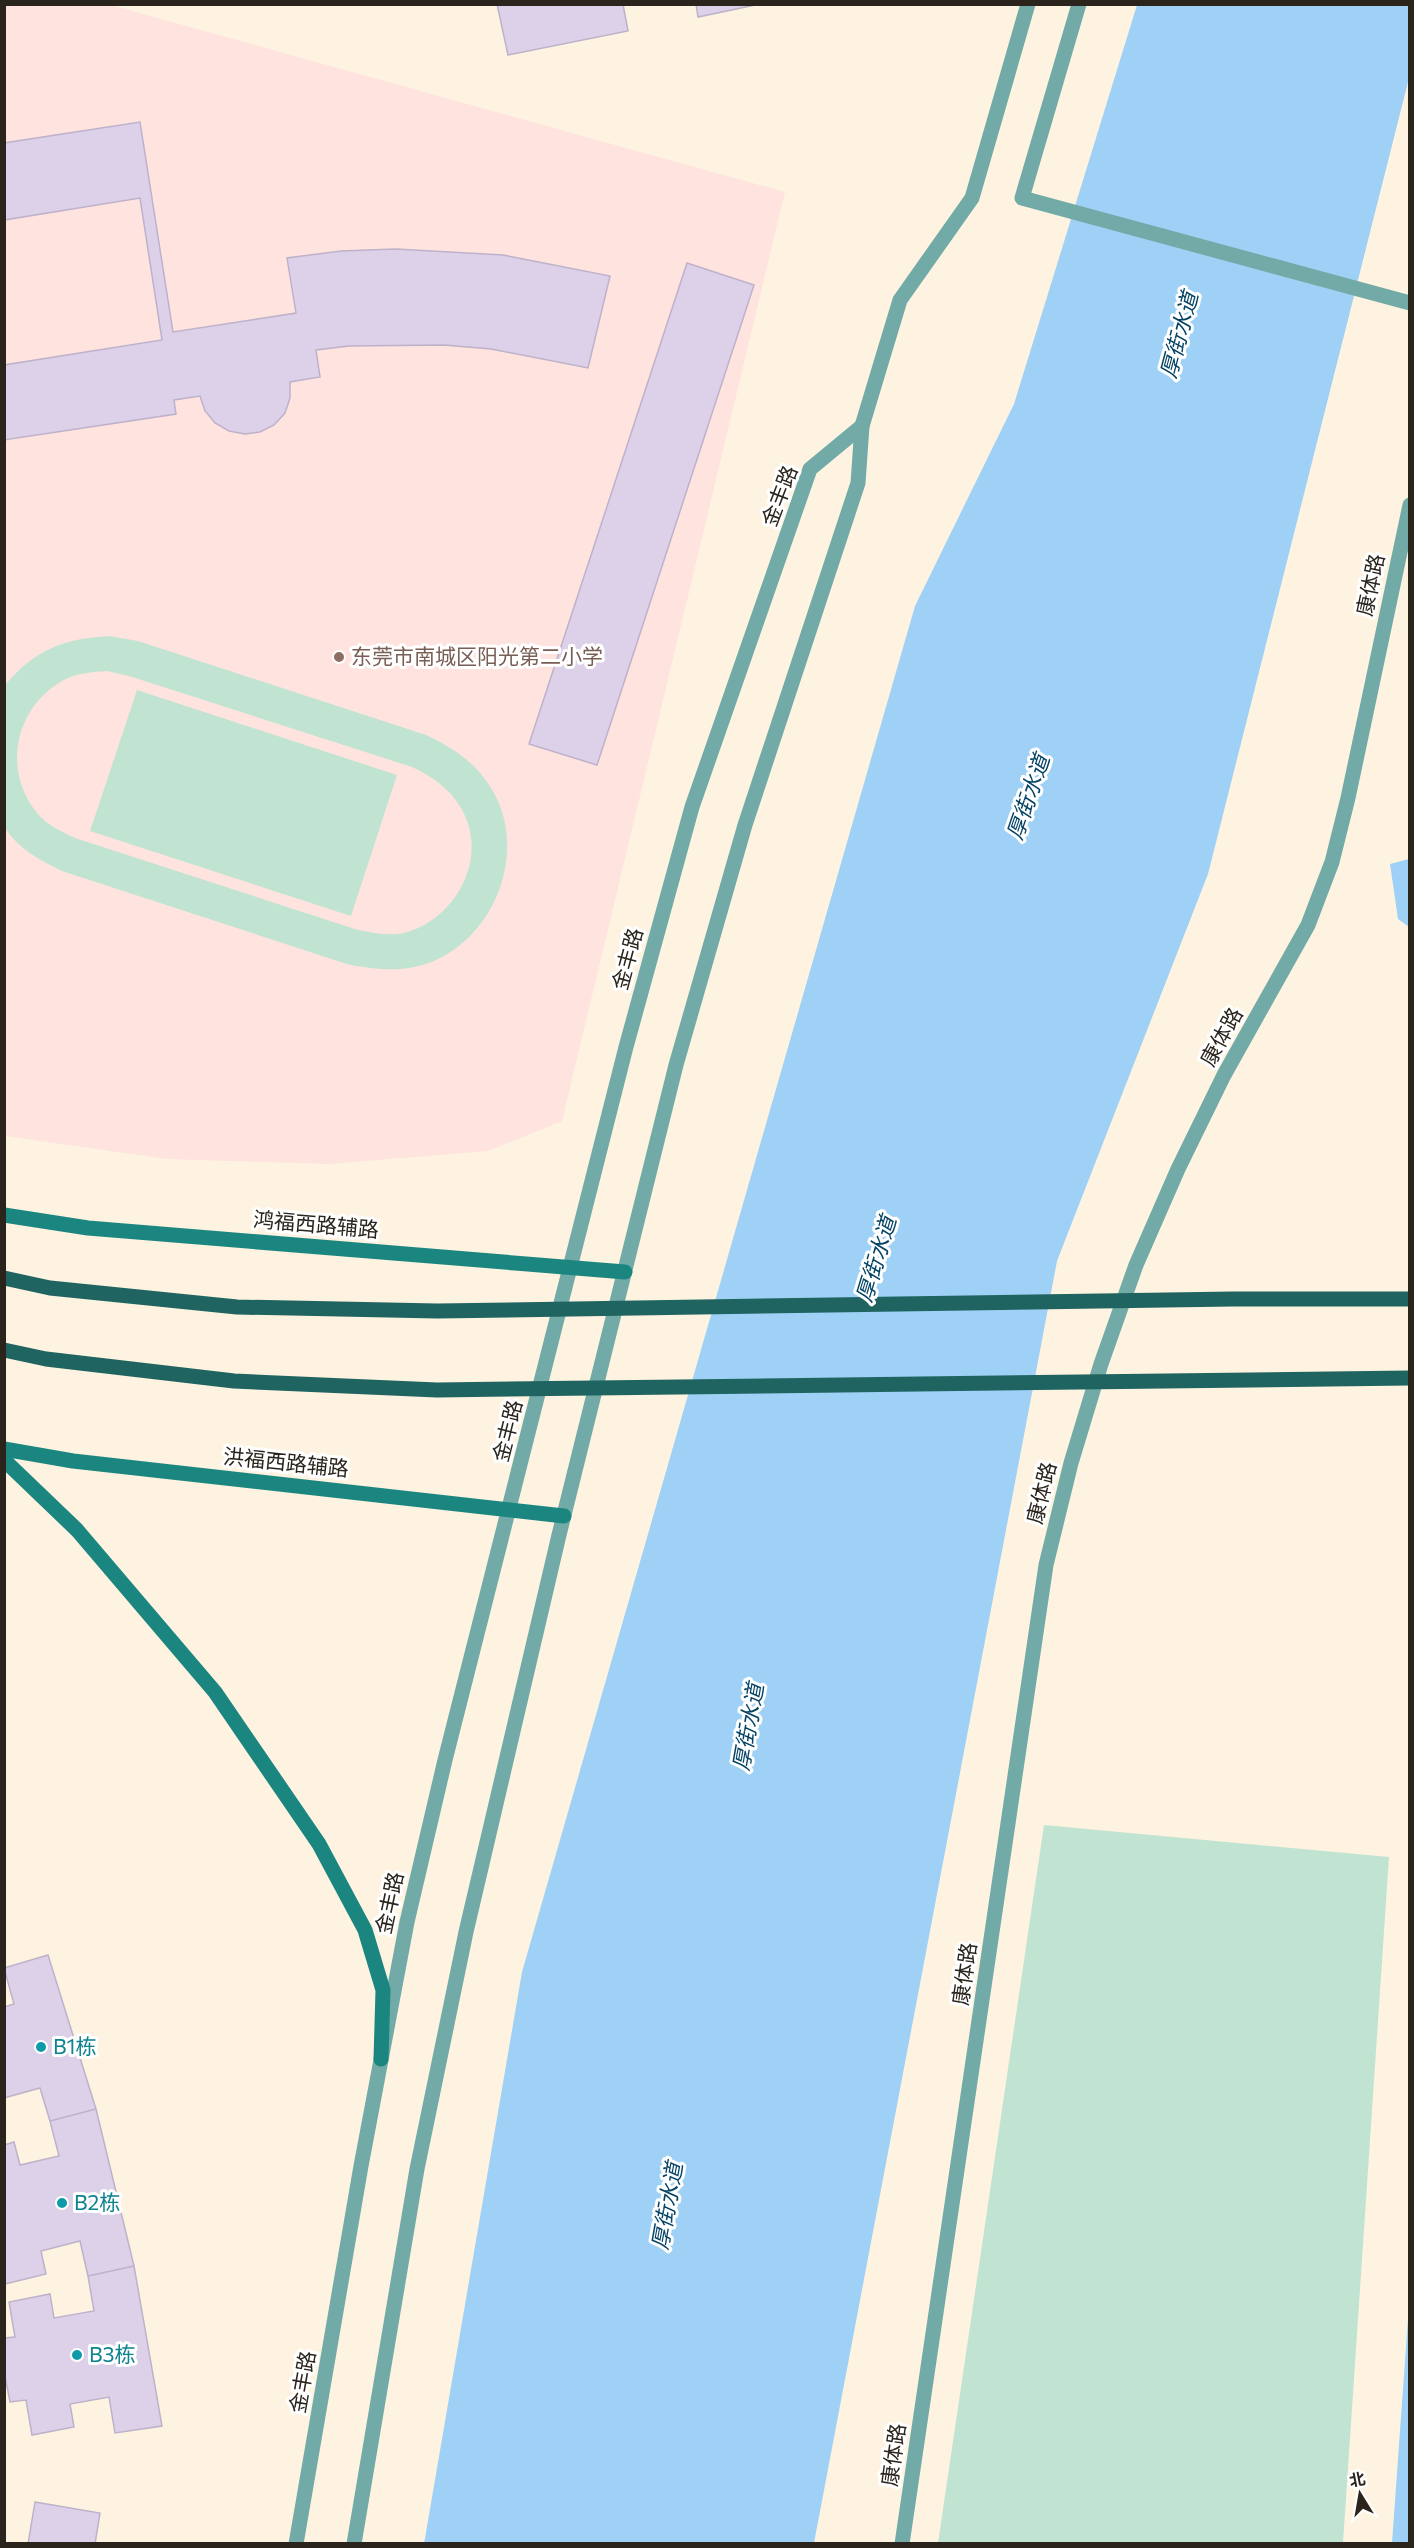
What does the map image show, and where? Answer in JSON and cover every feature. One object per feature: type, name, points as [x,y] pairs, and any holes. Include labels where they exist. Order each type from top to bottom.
[{"type":"main road","name":"鸿福西路辅路","points":[[4,1215],[88,1228],[625,1272]]},
{"type":"main road","points":[[4,1278],[50,1288],[237,1307],[426,1311],[1233,1299],[1410,1299]]},
{"type":"main road","points":[[4,1350],[46,1359],[234,1381],[437,1390],[1410,1378]]},
{"type":"main road","name":"洪福西路辅路","points":[[4,1449],[73,1461],[564,1516]]},
{"type":"main road","points":[[4,1460],[77,1530],[215,1692],[319,1844],[365,1930],[374,1960],[382,1990],[381,2059]]},
{"type":"street","points":[[354,2544],[420,2157],[466,1932],[564,1516],[676,1065],[745,825],[858,483],[862,426],[900,300],[972,198],[1028,4]]},
{"type":"street","points":[[1079,4],[1022,198],[1410,303]]},
{"type":"street","name":"金丰路","points":[[296,2544],[406,1922],[444,1760],[510,1509],[626,1047],[692,807],[810,469],[862,426]]},
{"type":"street","name":"康体路","points":[[902,2544],[1046,1565],[1068,1475],[1101,1364],[1136,1265],[1178,1169],[1224,1075],[1308,925],[1332,862],[1348,798],[1410,505]]},
{"type":"shaded area","name":"东莞市南城区阳光第二小学","points":[[4,5],[111,5],[785,192],[562,1121],[488,1151],[328,1164],[167,1159],[5,1136]]},
{"type":"green space","points":[[109,636],[138,641],[426,735],[465,758],[481,774],[494,793],[504,820],[507,847],[504,875],[494,901],[479,925],[460,945],[436,960],[401,969],[350,965],[62,871],[30,853],[5,828],[5,685],[39,654],[64,643]],"holes":[[[107,671],[129,676],[412,767],[434,779],[446,789],[461,808],[469,827],[472,846],[463,884],[453,901],[423,926],[404,933],[387,934],[358,930],[75,838],[50,825],[37,813],[26,796],[20,778],[17,759],[24,723],[33,707],[46,693],[67,678],[84,673]]]},
{"type":"green space","points":[[137,690],[397,775],[351,916],[90,831]]},
{"type":"green space","points":[[1044,1825],[1389,1857],[1343,2543],[938,2543]]},
{"type":"water","name":"厚街水道","points":[[1137,5],[1409,5],[1409,78],[1208,874],[1057,1261],[814,2543],[424,2544],[522,1972],[915,606],[1014,404]]},
{"type":"water","points":[[1410,859],[1409,927],[1398,919],[1390,864]]},
{"type":"water","points":[[1409,2305],[1409,2543],[1392,2543]]},
{"type":"building","points":[[497,4],[623,4],[628,31],[508,55]]},
{"type":"building","points":[[696,4],[760,4],[698,17]]},
{"type":"building","points":[[140,122],[173,332],[296,313],[287,258],[341,251],[396,249],[503,255],[610,276],[588,368],[491,349],[444,345],[349,346],[316,350],[320,377],[290,382],[290,398],[285,413],[274,425],[260,432],[245,434],[229,431],[215,423],[205,411],[200,396],[174,400],[176,414],[4,440],[4,365],[162,340],[140,198],[4,220],[4,143]]},
{"type":"building","points":[[687,263],[754,285],[597,765],[529,744]]},
{"type":"building","name":"B1栋","points":[[48,1955],[96,2109],[50,2121],[40,2088],[4,2098],[4,2007],[14,2004],[4,1968]]},
{"type":"building","name":"B2栋","points":[[96,2109],[134,2266],[88,2276],[80,2241],[41,2251],[46,2274],[5,2284],[4,2145],[14,2142],[20,2165],[59,2156],[50,2121]]},
{"type":"building","name":"B3栋","points":[[134,2266],[162,2426],[115,2433],[109,2397],[70,2404],[74,2427],[32,2435],[26,2400],[10,2402],[4,2371],[4,2338],[15,2337],[9,2302],[50,2294],[54,2318],[94,2311],[88,2276]]},
{"type":"building","points":[[35,2502],[100,2513],[95,2544],[28,2544]]},
{"type":"place","name":"东莞市南城区阳光第二小学","points":[[339,657]]},
{"type":"place","name":"B1栋","points":[[41,2047]]},
{"type":"place","name":"B2栋","points":[[62,2203]]},
{"type":"place","name":"B3栋","points":[[77,2355]]}]
